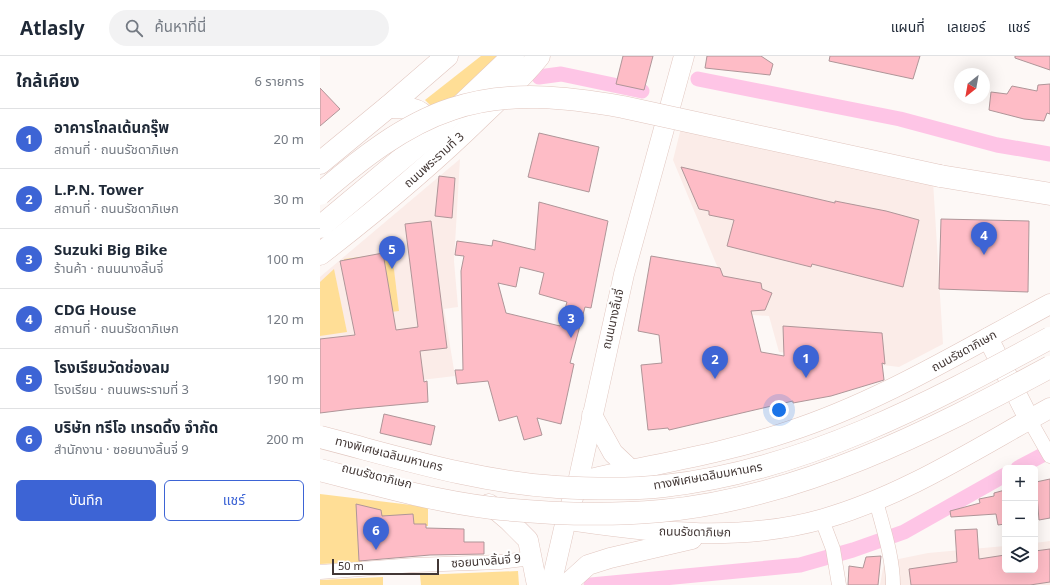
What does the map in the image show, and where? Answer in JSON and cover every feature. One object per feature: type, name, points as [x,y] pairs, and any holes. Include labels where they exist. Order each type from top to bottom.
[{"type":"main road","points":[[320,162],[388,107],[447,56]]},
{"type":"main road","name":"ถนนพระรามที่ 3","points":[[320,226],[429,136],[513,56]]},
{"type":"main road","name":"ถนนพระรามที่ 3","points":[[320,254],[367,218],[438,159],[512,86],[539,56]]},
{"type":"main road","name":"ถนนนางลิ้นจี่","points":[[551,585],[566,520],[578,482],[624,274],[684,56]]},
{"type":"main road","points":[[320,194],[367,156],[422,122],[452,109],[487,100],[517,97],[585,100],[624,107],[940,176],[1050,194]]},
{"type":"main road","points":[[388,107],[407,108],[424,116],[428,121],[429,136]]},
{"type":"main road","name":"ถนนรัชดาภิเษก","points":[[578,482],[630,469],[734,448],[787,432],[840,412],[917,378],[1050,304]]},
{"type":"main road","points":[[988,338],[1029,419]]},
{"type":"main road","name":"ทางพิเศษเฉลิมมหานคร","points":[[320,437],[425,464],[496,480],[555,487],[610,490],[666,486],[725,475],[782,461],[839,442],[921,405],[1050,338]]},
{"type":"main road","name":"ทางพิเศษเฉลิมมหานคร","points":[[320,470],[402,492],[491,508],[583,514],[661,511],[723,501],[792,484],[856,461],[915,436],[1050,367]]},
{"type":"main road","name":"ถนนรัชดาภิเษก","points":[[320,462],[488,504],[566,520],[654,531],[711,534],[759,530],[822,520],[876,501],[919,480],[1050,408]]},
{"type":"main road","points":[[592,414],[613,453],[630,469]]},
{"type":"main road","points":[[488,504],[510,521],[528,540],[537,585]]},
{"type":"main road","points":[[566,585],[588,565],[610,558],[682,543],[711,534]]},
{"type":"street","points":[[1029,419],[1048,453]]},
{"type":"street","points":[[876,501],[893,574],[893,585]]},
{"type":"street","points":[[822,520],[833,549],[839,582]]},
{"type":"street","name":"ซอยนางลิ้นจี่ 9","points":[[320,572],[415,565],[506,561],[532,558]]},
{"type":"shaded area","points":[[481,56],[499,56],[437,112],[425,100]]},
{"type":"shaded area","points":[[681,128],[933,181],[943,344],[899,367],[779,352],[769,316],[737,314],[673,160]]},
{"type":"shaded area","points":[[460,159],[454,261],[458,307],[444,309],[455,376],[320,392],[320,277]]},
{"type":"shaded area","points":[[392,253],[399,311],[352,317],[344,259]]},
{"type":"shaded area","points":[[334,269],[347,332],[320,336],[320,282]]},
{"type":"shaded area","points":[[320,494],[428,507],[428,526],[360,530],[362,562],[320,564]]},
{"type":"shaded area","points":[[1050,541],[1050,585],[880,585],[884,562],[928,553],[1002,546],[1002,573],[1038,573],[1038,543]]},
{"type":"shaded area","points":[[518,571],[519,585],[421,585],[420,575]]},
{"type":"shaded area","points":[[383,577],[383,585],[320,585],[320,580]]},
{"type":"building","points":[[623,56],[653,56],[644,90],[616,84]]},
{"type":"building","points":[[707,56],[761,56],[773,64],[770,75],[705,68]]},
{"type":"building","points":[[830,56],[920,56],[913,79],[829,61]]},
{"type":"building","points":[[1015,56],[1050,56],[1050,70],[1015,58]]},
{"type":"building","points":[[1050,84],[1050,114],[1047,113],[1044,121],[1024,119],[989,110],[991,92],[1007,94],[1012,86],[1037,91],[1038,85]]},
{"type":"building","points":[[320,88],[340,109],[320,126]]},
{"type":"building","points":[[539,133],[599,147],[589,192],[528,177]]},
{"type":"building","points":[[681,167],[835,203],[835,201],[886,211],[919,220],[903,287],[812,264],[811,267],[727,246],[734,220],[709,215],[709,211],[699,209]]},
{"type":"building","points":[[439,176],[455,178],[452,218],[435,216]]},
{"type":"building","points":[[539,202],[608,221],[591,308],[585,307],[570,363],[574,364],[561,424],[537,418],[542,435],[524,440],[517,416],[499,421],[488,381],[457,384],[455,370],[463,370],[461,271],[464,256],[455,255],[457,241],[492,246],[493,240],[535,250]],"holes":[[[520,267],[544,273],[539,294],[567,302],[560,326],[506,313],[498,283],[516,287]]]},
{"type":"building","points":[[941,219],[1029,221],[1028,292],[939,289]]},
{"type":"building","points":[[431,221],[447,348],[420,351],[424,382],[427,381],[428,402],[320,413],[320,339],[355,335],[340,261],[383,253],[396,330],[418,327],[405,224]]},
{"type":"building","points":[[651,256],[720,268],[723,276],[761,283],[762,289],[772,293],[765,310],[751,311],[761,352],[784,356],[783,326],[882,333],[885,364],[882,363],[884,380],[831,396],[793,403],[793,401],[669,430],[668,428],[648,430],[641,365],[662,363],[659,335],[638,331]]},
{"type":"building","points":[[384,414],[435,426],[431,445],[380,433]]},
{"type":"building","points":[[1050,479],[1050,518],[1039,520],[1038,507],[1038,482]]},
{"type":"building","points":[[1002,491],[1002,524],[998,525],[996,514],[951,517],[950,511],[980,503],[979,499],[994,496],[994,493]]},
{"type":"building","points":[[356,504],[381,510],[382,516],[413,514],[414,524],[426,524],[426,528],[464,529],[464,542],[484,542],[484,554],[430,555],[359,561]]},
{"type":"building","points":[[977,529],[979,559],[1002,555],[1002,573],[1038,573],[1038,551],[1050,549],[1050,582],[1030,585],[911,585],[909,569],[957,562],[955,530]]},
{"type":"building","points":[[881,556],[878,585],[848,585],[849,566],[863,568],[866,557]]},
{"type":"waterway","points":[[539,77],[561,74],[642,91]]},
{"type":"waterway","points":[[698,79],[900,119],[997,145],[1050,154]]},
{"type":"waterway","points":[[1024,465],[1050,451]]},
{"type":"waterway","points":[[591,585],[800,565],[853,550],[904,532],[1002,477]]},
{"type":"place","name":"CDG House","points":[[984,255]]},
{"type":"place","name":"โรงเรียนวัดช่องลม","points":[[392,269]]},
{"type":"place","name":"Suzuki Big Bike","points":[[571,338]]},
{"type":"place","name":"อาคารโกลเด้นกรุ๊พ","points":[[806,378]]},
{"type":"place","name":"L.P.N. Tower","points":[[715,379]]},
{"type":"place","name":"บริษัท ทรีโอ เทรดดิ้ง จำกัด","points":[[376,550]]}]
